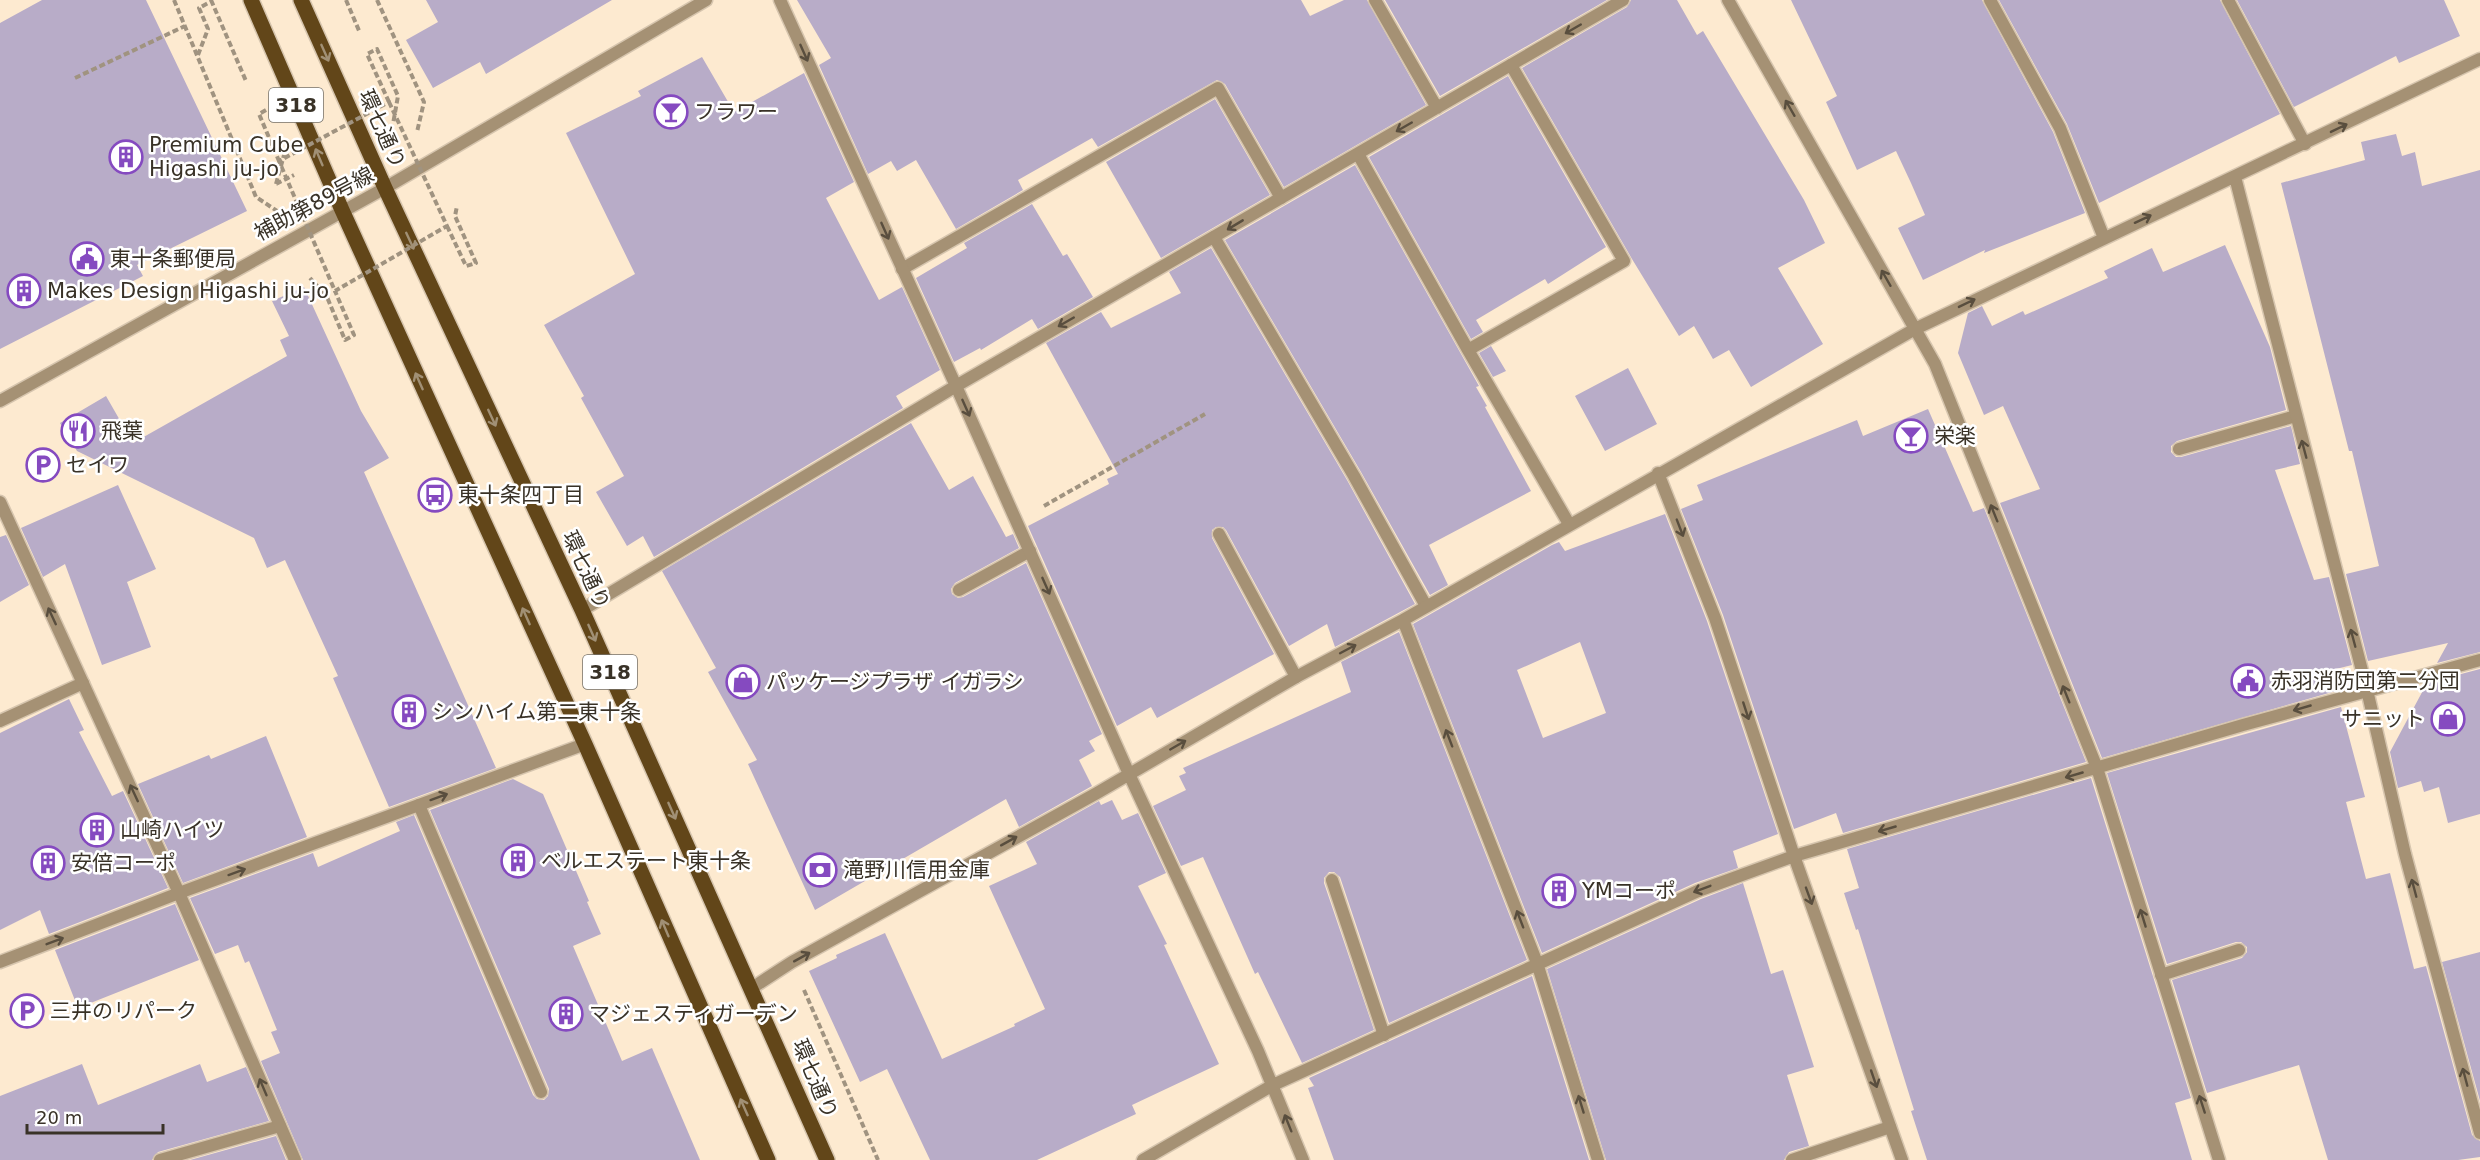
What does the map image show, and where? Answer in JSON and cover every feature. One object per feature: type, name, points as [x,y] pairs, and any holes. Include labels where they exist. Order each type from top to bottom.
[{"type":"main road","name":"318","points":[[251,0],[342,210],[585,744],[768,1160]]},
{"type":"main road","name":"環七通り","points":[[301,0],[582,610],[827,1160]]},
{"type":"street","name":"補助第89号線","points":[[0,401],[342,210],[386,188],[706,0]]},
{"type":"street","points":[[780,0],[1017,521],[1129,774],[1273,1085],[1303,1160]]},
{"type":"street","points":[[1375,0],[1437,108]]},
{"type":"street","points":[[582,610],[956,386],[1623,0]]},
{"type":"street","points":[[1728,0],[1935,364],[2097,768],[2219,1160]]},
{"type":"street","points":[[1990,0],[2060,128],[2104,238]]},
{"type":"street","points":[[2228,0],[2305,144]]},
{"type":"street","points":[[752,988],[792,962],[1915,329],[2480,59]]},
{"type":"street","points":[[1468,350],[1624,261],[1511,65]]},
{"type":"street","points":[[902,269],[1218,88],[1281,198]]},
{"type":"street","points":[[1358,154],[1569,524]]},
{"type":"street","points":[[2235,177],[2367,690],[2405,854],[2480,1133]]},
{"type":"street","points":[[1214,237],[1354,476],[1426,606]]},
{"type":"street","points":[[2179,449],[2296,416]]},
{"type":"street","points":[[1658,473],[1715,618],[1794,856],[1902,1160]]},
{"type":"street","points":[[0,502],[179,893],[295,1160]]},
{"type":"street","points":[[1220,534],[1296,677]]},
{"type":"street","points":[[959,590],[1030,551]]},
{"type":"street","points":[[1402,620],[1537,963],[1598,1160]]},
{"type":"street","points":[[1143,1160],[1273,1085],[1698,891],[1794,856],[2367,690],[2480,660]]},
{"type":"street","points":[[0,721],[83,683]]},
{"type":"street","points":[[0,962],[179,893],[585,744]]},
{"type":"street","points":[[419,805],[541,1092]]},
{"type":"street","points":[[1332,880],[1384,1035]]},
{"type":"street","points":[[2161,975],[2239,950]]},
{"type":"street","points":[[160,1160],[280,1126]]},
{"type":"street","points":[[1792,1160],[1890,1126]]},
{"type":"path","points":[[174,0],[256,197],[275,211],[286,211]]},
{"type":"path","points":[[346,0],[360,33]]},
{"type":"path","points":[[377,0],[424,102],[419,128],[386,188]]},
{"type":"path","points":[[198,56],[208,29],[199,8],[211,1],[246,81]]},
{"type":"path","points":[[75,78],[185,26]]},
{"type":"path","points":[[392,126],[398,96],[377,49],[367,54],[388,102],[447,226],[466,266],[476,262],[455,216],[457,206]]},
{"type":"path","points":[[279,161],[388,102]]},
{"type":"path","points":[[259,114],[354,335],[345,340],[327,297],[310,278]]},
{"type":"path","points":[[276,184],[285,148]]},
{"type":"path","points":[[297,211],[342,210]]},
{"type":"path","points":[[335,291],[447,226]]},
{"type":"path","points":[[1017,521],[1205,414]]},
{"type":"path","points":[[800,980],[878,1160]]},
{"type":"building","points":[[42,0],[146,0],[247,211],[137,265],[143,276],[0,349],[0,23]]},
{"type":"building","points":[[426,0],[612,0],[486,74],[480,62],[433,88],[406,40],[438,22]]},
{"type":"building","points":[[797,0],[1301,0],[1310,16],[1344,0],[1367,0],[1426,105],[1284,187],[1225,84],[1217,80],[1098,147],[1092,138],[1018,180],[1023,190],[956,229],[916,160],[897,171],[891,161],[868,174],[819,65],[831,58]]},
{"type":"building","points":[[1385,0],[1607,0],[1440,96]]},
{"type":"building","points":[[1631,0],[1677,0],[1697,35],[1703,31],[1804,200],[1825,243],[1778,268],[1823,344],[1751,387],[1729,350],[1713,359],[1694,326],[1679,336],[1522,68],[1627,7]]},
{"type":"building","points":[[1791,0],[1982,0],[2053,132],[2085,213],[1984,253],[1985,250],[1923,280],[1898,228],[1925,215],[1896,151],[1857,170],[1826,102],[1837,96]]},
{"type":"building","points":[[1999,0],[2220,0],[2280,114],[2099,203],[2067,124]]},
{"type":"building","points":[[2237,0],[2444,0],[2460,36],[2399,63],[2396,56],[2294,107]]},
{"type":"building","points":[[702,57],[734,112],[804,73],[854,182],[826,198],[879,300],[902,287],[940,370],[896,396],[903,408],[654,557],[643,536],[627,546],[596,492],[624,476],[581,398],[584,396],[544,325],[635,274],[566,133],[641,96],[638,91]]},
{"type":"building","points":[[1508,76],[1606,247],[1548,284],[1545,279],[1476,320],[1483,332],[1471,339],[1369,157]]},
{"type":"building","points":[[1215,99],[1270,195],[1161,258],[1106,162]]},
{"type":"building","points":[[2396,134],[2402,156],[2415,152],[2422,186],[2480,170],[2480,652],[2437,663],[2448,643],[2368,661],[2346,574],[2379,566],[2352,451],[2349,451],[2281,183],[2365,160],[2361,142]]},
{"type":"building","points":[[1355,165],[1479,386],[1476,387],[1487,406],[1485,407],[1531,491],[1429,545],[1448,585],[1430,595],[1225,240]]},
{"type":"building","points":[[1032,204],[1063,256],[1067,254],[1093,297],[1038,329],[1032,319],[981,350],[980,348],[954,362],[916,278],[967,248],[964,243]]},
{"type":"building","points":[[2225,245],[2270,347],[2286,410],[2177,441],[2171,446],[2171,452],[2176,457],[2181,457],[2291,426],[2300,464],[2275,470],[2314,580],[2329,577],[2352,665],[2336,669],[2338,676],[2333,678],[2336,691],[2102,758],[2000,503],[2040,489],[2003,406],[1984,415],[1958,353],[1968,313],[1982,306],[1992,326],[2023,311],[2025,315],[2108,278],[2104,271],[2152,248],[2163,272]]},
{"type":"building","points":[[1211,248],[1347,480],[1415,604],[1335,647],[1327,624],[1289,646],[1226,530],[1223,527],[1216,527],[1212,530],[1212,538],[1274,654],[1157,718],[1151,707],[1117,726],[1028,526],[1109,484],[1107,479],[1118,474],[1046,343],[1101,312],[1111,328],[1181,293],[1169,272]]},
{"type":"building","points":[[304,287],[361,411],[389,458],[364,472],[496,768],[389,807],[333,678],[338,676],[285,560],[267,568],[254,538],[77,451],[60,423],[106,396],[133,443],[287,356],[280,340],[289,336],[272,301]]},
{"type":"building","points":[[1491,346],[1506,371],[1493,377],[1479,353]]},
{"type":"building","points":[[1628,368],[1657,424],[1605,451],[1575,396]]},
{"type":"building","points":[[1928,409],[1973,512],[1984,508],[2086,762],[1843,833],[1836,813],[1794,829],[1723,615],[1681,509],[1703,500],[1697,485],[1857,420],[1863,436]]},
{"type":"building","points":[[911,423],[949,490],[973,476],[1006,537],[1013,534],[1019,548],[955,583],[951,589],[952,594],[958,598],[963,597],[1026,563],[1102,734],[1089,741],[1095,751],[1079,760],[1092,786],[1019,827],[1006,799],[815,910],[748,764],[757,760],[708,672],[716,668],[662,571]]},
{"type":"building","points":[[118,485],[156,569],[127,582],[151,647],[102,665],[65,564],[43,577],[21,528]]},
{"type":"building","points":[[1665,514],[1707,621],[1778,834],[1733,851],[1738,868],[1695,883],[1542,953],[1413,624],[1552,545],[1559,542],[1565,551]],"holes":[[[1580,642],[1606,713],[1543,738],[1517,670]]]},
{"type":"building","points":[[6,535],[29,585],[0,602],[0,537]]},
{"type":"building","points":[[1399,632],[1527,960],[1389,1023],[1340,877],[1334,872],[1329,872],[1324,878],[1324,883],[1374,1030],[1302,1063],[1258,972],[1255,974],[1203,857],[1181,866],[1153,806],[1186,790],[1179,776],[1186,773],[1183,768],[1351,692],[1341,662]]},
{"type":"building","points":[[2480,669],[2480,814],[2448,823],[2439,787],[2424,792],[2421,781],[2398,788],[2390,752],[2427,683]]},
{"type":"building","points":[[69,699],[84,730],[79,732],[112,796],[123,791],[168,888],[49,934],[40,910],[0,930],[0,733]]},
{"type":"building","points":[[2341,707],[2365,797],[2346,802],[2366,879],[2390,873],[2414,969],[2426,966],[2472,1135],[2480,1141],[2480,1157],[2458,1160],[2328,1160],[2299,1065],[2207,1093],[2172,980],[2242,958],[2247,952],[2247,947],[2241,942],[2236,942],[2167,964],[2107,773]]},
{"type":"building","points":[[266,736],[307,837],[183,883],[138,784],[209,755],[211,759]]},
{"type":"building","points":[[2091,778],[2191,1098],[2175,1103],[2192,1160],[1927,1160],[1911,1111],[1914,1110],[1858,929],[1856,930],[1844,893],[1859,888],[1847,849]]},
{"type":"building","points":[[513,779],[543,794],[589,901],[587,902],[601,934],[573,946],[622,1061],[652,1048],[700,1160],[303,1160],[261,1061],[280,1053],[271,1032],[277,1030],[249,961],[245,963],[238,945],[215,954],[190,898],[313,853],[318,867],[400,831],[396,822],[414,815],[533,1095],[537,1099],[544,1100],[548,1096],[549,1089],[430,810]]},
{"type":"building","points":[[1112,800],[1122,820],[1138,813],[1166,873],[1138,886],[1167,944],[1164,945],[1219,1064],[1132,1105],[1136,1114],[1037,1160],[930,1160],[887,1069],[860,1082],[809,971],[837,958],[836,955],[885,933],[942,1059],[1015,1026],[1014,1024],[1045,1009],[989,886],[1037,864],[1026,842],[1099,801],[1101,805]]},
{"type":"building","points":[[1743,883],[1771,974],[1783,970],[1814,1067],[1787,1075],[1809,1146],[1789,1152],[1784,1160],[1606,1160],[1547,969],[1701,899]]},
{"type":"building","points":[[175,904],[199,960],[78,1008],[55,950]]},
{"type":"building","points":[[2480,952],[2480,1101],[2442,962]]},
{"type":"building","points":[[1532,976],[1589,1160],[1334,1160],[1308,1088],[1314,1086],[1309,1078]]},
{"type":"building","points":[[82,1064],[98,1105],[200,1064],[207,1082],[246,1067],[269,1121],[158,1152],[152,1160],[0,1160],[0,1096]]},
{"type":"building","points":[[276,1136],[286,1160],[190,1160]]},
{"type":"place","name":"フラワー","points":[[671,112]]},
{"type":"place","name":"Premium Cube Higashi ju-jo","points":[[126,157]]},
{"type":"place","name":"東十条郵便局","points":[[87,259]]},
{"type":"place","name":"Makes Design Higashi ju-jo","points":[[24,291]]},
{"type":"place","name":"飛葉","points":[[78,431]]},
{"type":"place","name":"栄楽","points":[[1911,436]]},
{"type":"place","name":"セイワ","points":[[43,465]]},
{"type":"place","name":"東十条四丁目","points":[[435,495]]},
{"type":"place","name":"赤羽消防団第二分団","points":[[2248,681]]},
{"type":"place","name":"パッケージプラザ イガラシ","points":[[743,682]]},
{"type":"place","name":"シンハイム第二東十条","points":[[409,712]]},
{"type":"place","name":"サニット","points":[[2448,719]]},
{"type":"place","name":"山崎ハイツ","points":[[97,830]]},
{"type":"place","name":"ベルエステート東十条","points":[[518,861]]},
{"type":"place","name":"安倍コーポ","points":[[48,863]]},
{"type":"place","name":"滝野川信用金庫","points":[[820,870]]},
{"type":"place","name":"YMコーポ","points":[[1559,891]]},
{"type":"place","name":"三井のリパーク","points":[[27,1011]]},
{"type":"place","name":"マジェスティガーデン","points":[[566,1014]]}]
